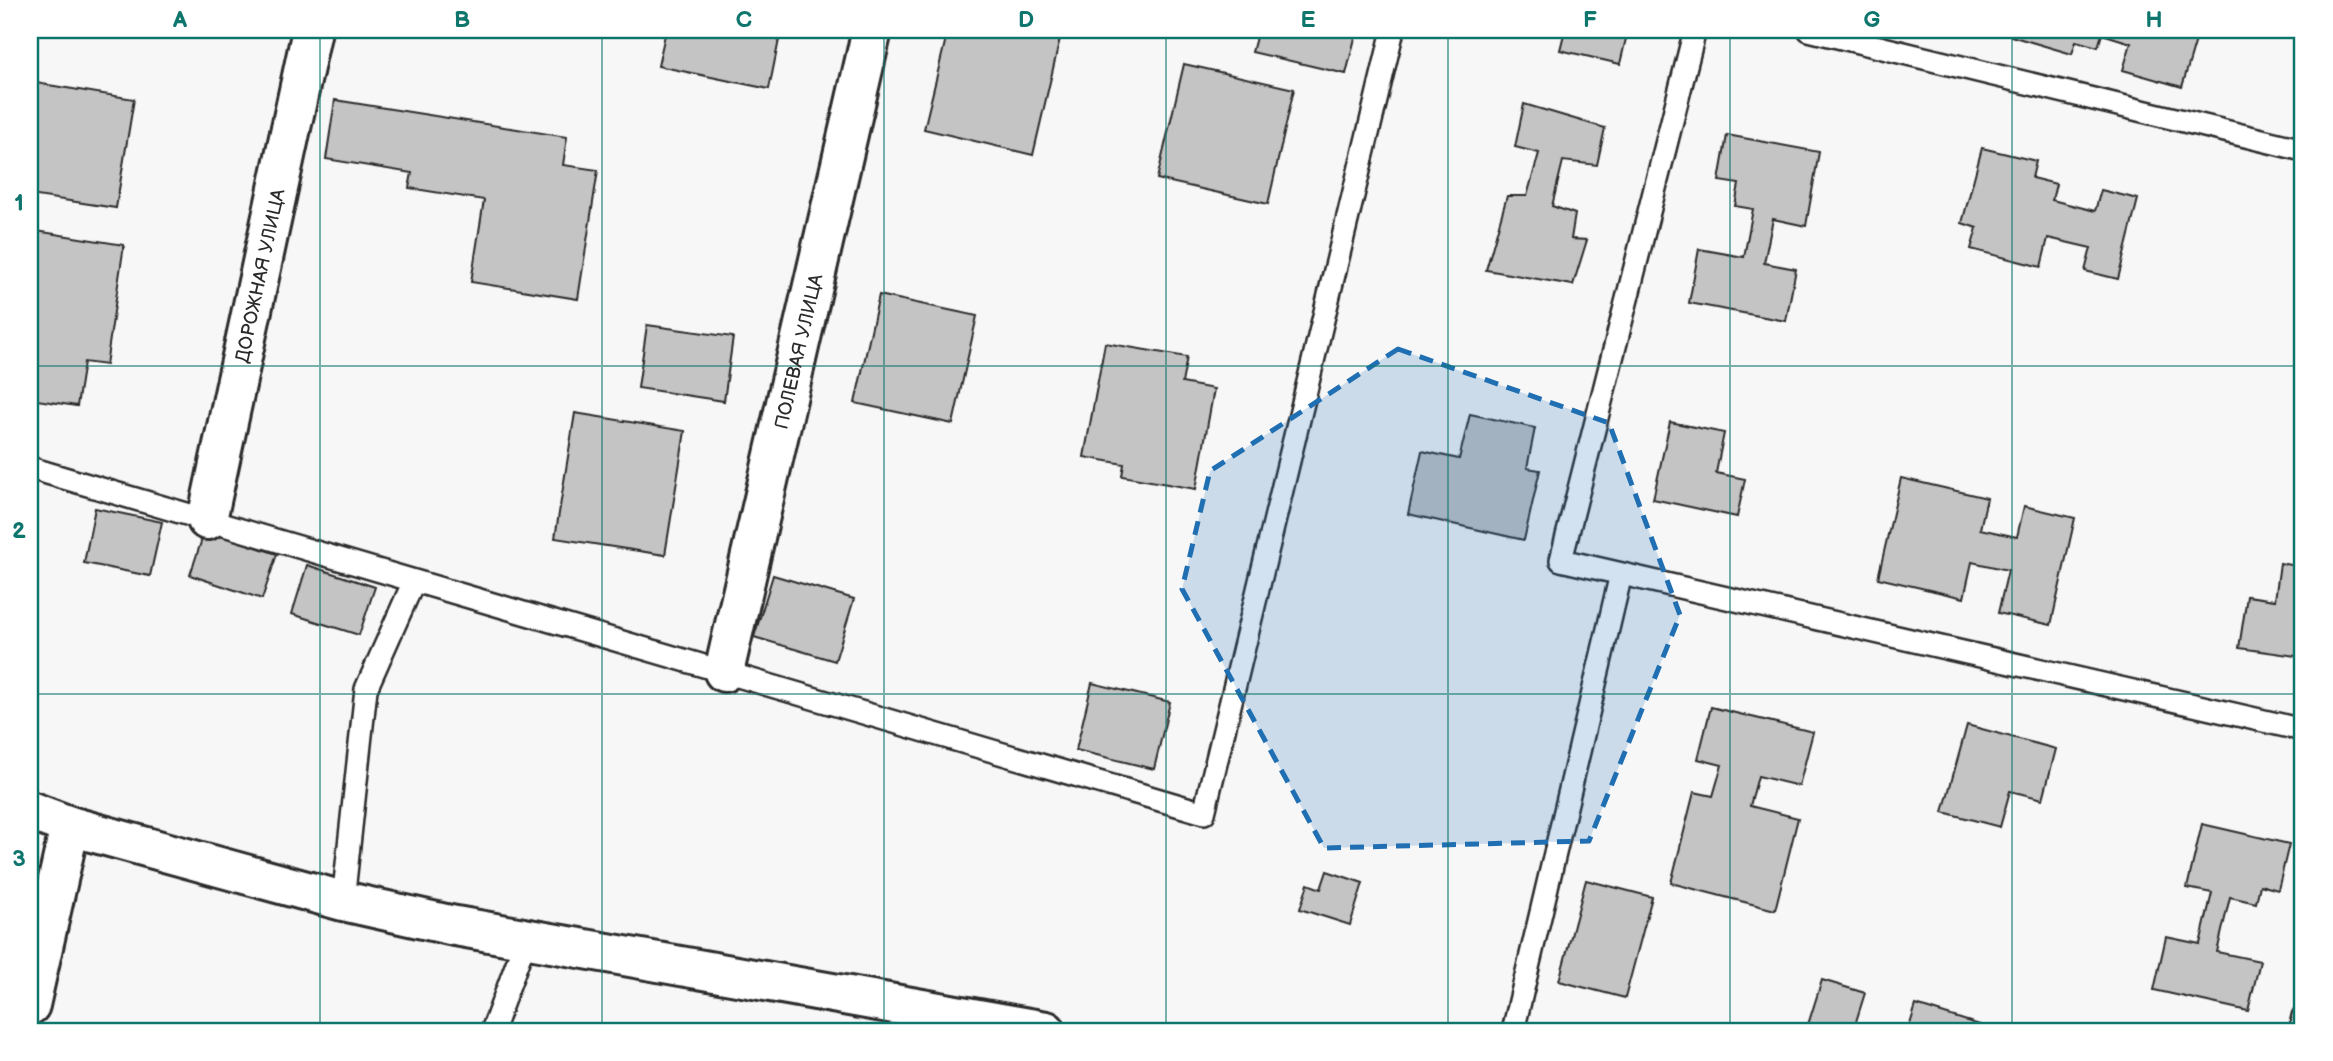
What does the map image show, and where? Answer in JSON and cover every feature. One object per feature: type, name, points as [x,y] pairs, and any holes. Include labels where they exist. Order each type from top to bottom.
[{"type":"street","name":"ДОРОЖНАЯ УЛИЦА","points":[[207,520],[312,30]]},
{"type":"street","name":"ПОЛЕВАЯ УЛИЦА","points":[[724,672],[872,30]]},
{"type":"street","points":[[30,811],[70,826],[343,901],[450,925],[1046,1031]]},
{"type":"street","points":[[30,1005],[70,826]]},
{"type":"lane","points":[[30,468],[1204,813],[1393,30]]},
{"type":"lane","points":[[1695,30],[1561,561],[2303,730]]},
{"type":"lane","points":[[1809,30],[2303,150]]},
{"type":"lane","points":[[1513,1031],[1621,574]]},
{"type":"lane","points":[[343,901],[366,690],[414,581]]},
{"type":"lane","points":[[492,1031],[526,939]]},
{"type":"lane","points":[[2300,1031],[2303,1017]]},
{"type":"highlighted area","points":[[1398,349],[1609,423],[1680,615],[1589,841],[1324,848],[1182,589],[1210,471]]},
{"type":"building","points":[[666,30],[781,30],[769,89],[658,66]]},
{"type":"building","points":[[948,30],[1062,30],[1033,155],[924,129]]},
{"type":"building","points":[[1258,30],[1357,30],[1346,74],[1252,52]]},
{"type":"building","points":[[1565,30],[1628,30],[1620,64],[1560,50]]},
{"type":"building","points":[[2013,30],[2199,30],[2182,87],[2123,70],[2131,43],[2102,34],[2098,47],[2076,41],[2072,54],[2011,36]]},
{"type":"building","points":[[1184,64],[1294,89],[1268,204],[1157,179]]},
{"type":"building","points":[[30,82],[134,99],[116,208],[30,195]]},
{"type":"building","points":[[335,100],[567,137],[563,165],[598,170],[578,299],[471,282],[484,200],[409,188],[412,173],[326,159]]},
{"type":"building","points":[[1524,104],[1605,128],[1597,165],[1563,161],[1552,206],[1575,214],[1571,239],[1587,240],[1573,285],[1486,270],[1507,196],[1527,196],[1539,153],[1515,147]]},
{"type":"building","points":[[1727,135],[1819,152],[1806,226],[1773,219],[1764,263],[1796,269],[1786,321],[1689,303],[1699,249],[1744,257],[1753,209],[1735,206],[1739,184],[1719,181]]},
{"type":"building","points":[[1982,148],[2036,161],[2032,178],[2056,184],[2052,200],[2095,211],[2101,190],[2138,199],[2118,279],[2085,271],[2091,248],[2048,238],[2041,267],[1971,249],[1977,228],[1962,223]]},
{"type":"building","points":[[30,230],[124,245],[106,365],[84,362],[77,406],[30,399]]},
{"type":"building","points":[[879,295],[977,316],[953,424],[855,403]]},
{"type":"building","points":[[647,325],[733,337],[724,401],[638,388]]},
{"type":"building","points":[[1105,343],[1187,357],[1182,383],[1214,389],[1196,489],[1122,476],[1124,464],[1084,457]]},
{"type":"building","points":[[575,413],[685,431],[665,555],[555,538]]},
{"type":"building","points":[[1470,414],[1535,428],[1527,468],[1540,470],[1524,540],[1408,514],[1422,451],[1459,459]]},
{"type":"building","points":[[1670,422],[1724,433],[1716,473],[1745,479],[1737,517],[1653,499]]},
{"type":"building","points":[[1901,478],[1987,498],[1980,529],[2017,537],[2024,506],[2075,518],[2051,625],[1998,613],[2008,570],[1972,562],[1964,598],[1878,578]]},
{"type":"building","points":[[95,508],[162,522],[150,576],[84,563]]},
{"type":"building","points":[[205,530],[277,554],[262,599],[190,575]]},
{"type":"building","points":[[2280,563],[2303,567],[2303,657],[2239,648],[2247,596],[2275,600]]},
{"type":"building","points":[[307,565],[375,587],[359,635],[292,614]]},
{"type":"building","points":[[773,575],[854,599],[835,661],[754,637]]},
{"type":"building","points":[[1092,683],[1170,702],[1154,769],[1076,750]]},
{"type":"building","points":[[1711,707],[1813,732],[1799,786],[1758,776],[1750,806],[1798,818],[1775,910],[1671,883],[1694,792],[1713,796],[1722,765],[1698,759]]},
{"type":"building","points":[[1967,725],[2056,749],[2043,799],[2010,791],[2000,827],[1943,812]]},
{"type":"building","points":[[2202,824],[2289,844],[2278,890],[2260,885],[2256,903],[2230,897],[2217,952],[2260,961],[2248,1011],[2154,990],[2166,937],[2200,944],[2212,893],[2187,888]]},
{"type":"building","points":[[1327,871],[1363,883],[1350,925],[1300,909],[1308,884],[1321,889]]},
{"type":"building","points":[[1586,880],[1652,897],[1625,998],[1559,981]]},
{"type":"building","points":[[1822,980],[1865,993],[1853,1031],[1806,1031]]},
{"type":"building","points":[[1916,1005],[1999,1031],[1908,1031]]}]
